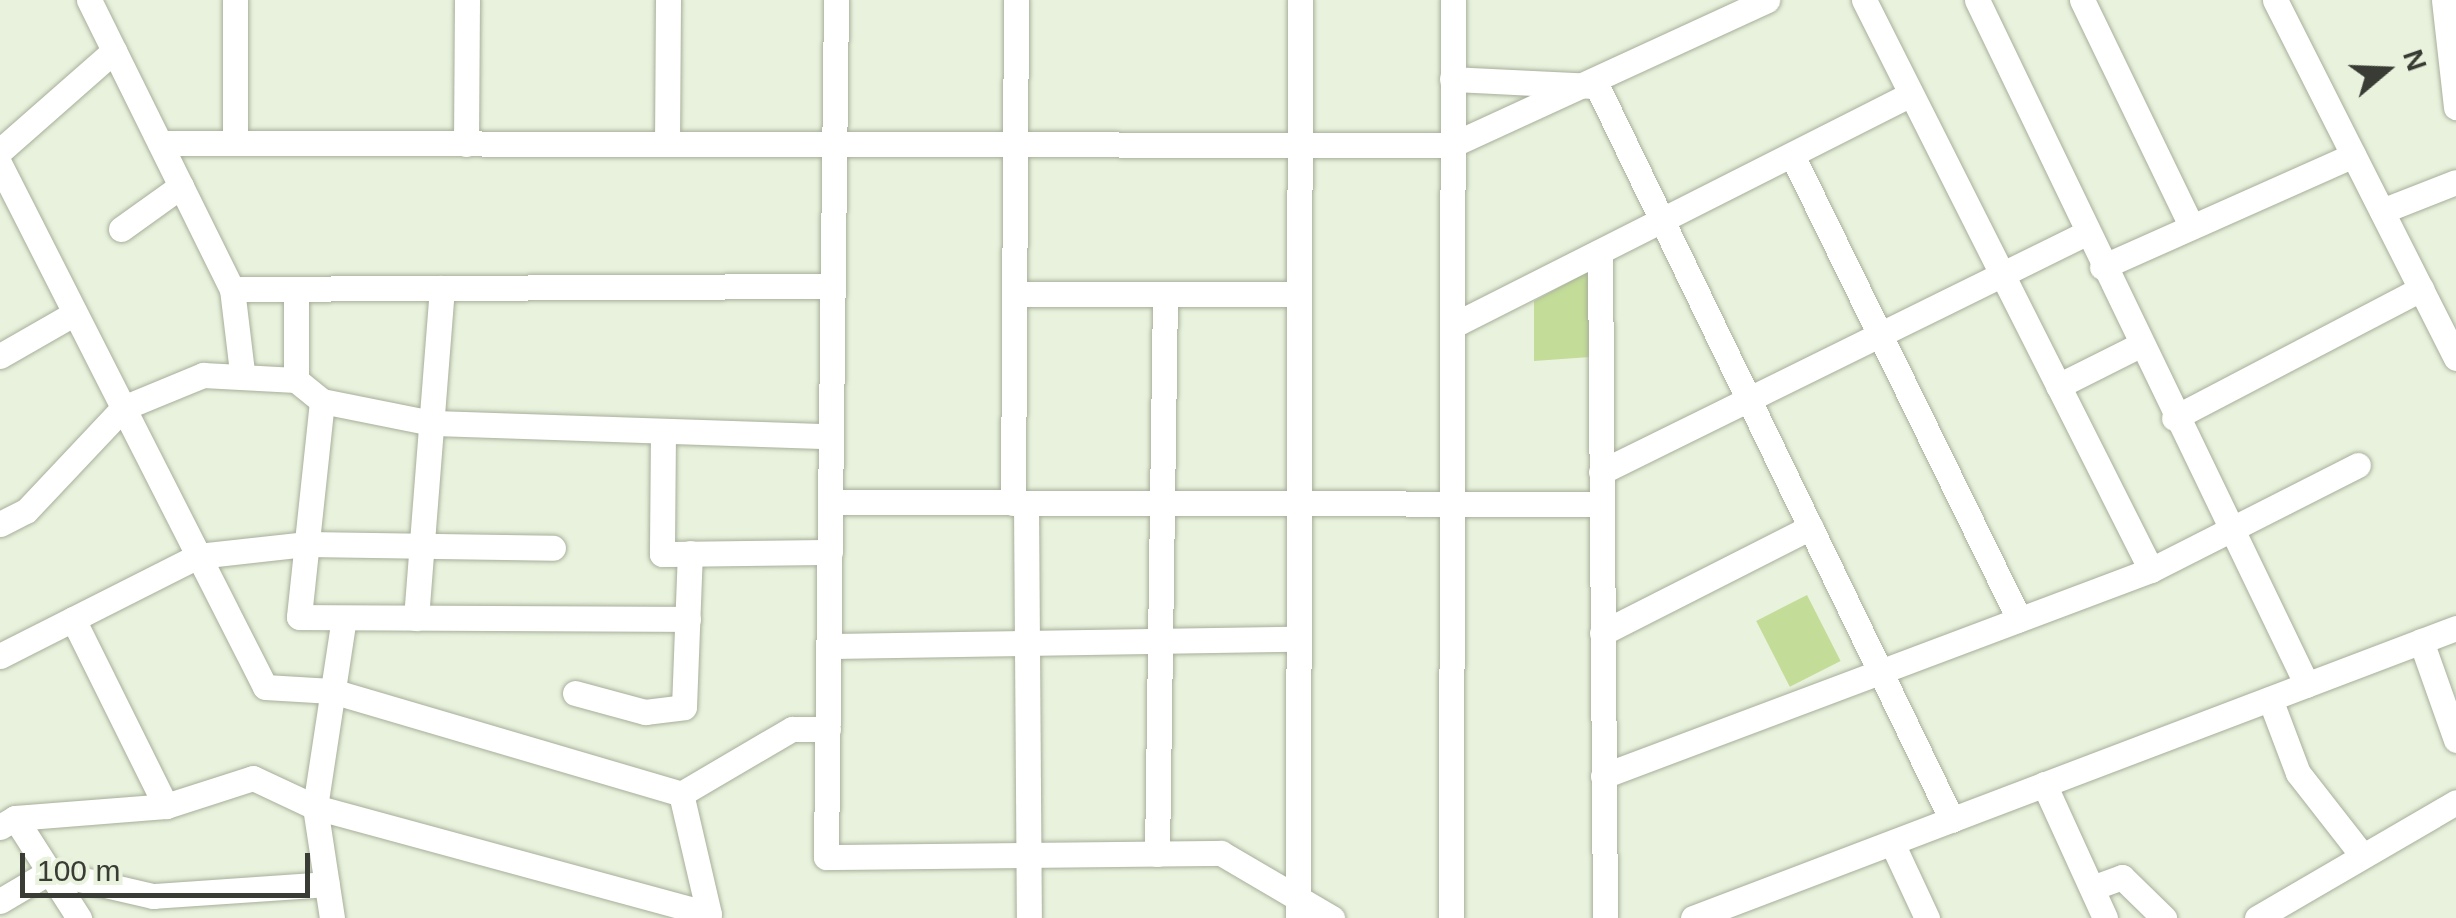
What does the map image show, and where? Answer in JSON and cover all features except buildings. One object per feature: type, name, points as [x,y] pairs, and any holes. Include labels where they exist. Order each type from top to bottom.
[{"type":"street","points":[[89,0],[232,290],[242,372]]},
{"type":"street","points":[[234,0],[235,143]]},
{"type":"street","points":[[466,0],[466,144]]},
{"type":"street","points":[[667,144],[668,0]]},
{"type":"street","points":[[836,0],[826,857],[1221,853],[1298,908],[1332,918]]},
{"type":"street","points":[[1016,0],[1014,294],[1027,643],[1028,918]]},
{"type":"street","points":[[1298,908],[1300,0]]},
{"type":"street","points":[[1451,918],[1452,0]]},
{"type":"street","points":[[160,143],[1452,145],[1597,86],[1767,0]]},
{"type":"street","points":[[1864,0],[2151,570]]},
{"type":"street","points":[[1977,0],[2138,346],[2307,685]]},
{"type":"street","points":[[2082,0],[2190,222]]},
{"type":"street","points":[[2275,0],[2421,289],[2445,316],[2456,358]]},
{"type":"street","points":[[2444,0],[2456,107]]},
{"type":"street","points":[[0,151],[114,51]]},
{"type":"street","points":[[1452,80],[1597,86]]},
{"type":"street","points":[[1597,86],[1952,820]]},
{"type":"street","points":[[1452,326],[1911,94]]},
{"type":"street","points":[[1792,155],[2019,620]]},
{"type":"street","points":[[2102,267],[2190,222],[2208,225],[2353,155]]},
{"type":"street","points":[[0,165],[264,687],[332,691],[682,794],[792,729],[828,730]]},
{"type":"street","points":[[2382,211],[2456,182]]},
{"type":"street","points":[[122,229],[181,186]]},
{"type":"street","points":[[1602,472],[2086,233]]},
{"type":"street","points":[[1600,252],[1605,918]]},
{"type":"street","points":[[232,290],[833,286]]},
{"type":"street","points":[[416,618],[442,288]]},
{"type":"street","points":[[296,289],[296,380]]},
{"type":"street","points":[[2174,418],[2421,289]]},
{"type":"street","points":[[1014,294],[1299,294]]},
{"type":"street","points":[[1157,854],[1165,294]]},
{"type":"street","points":[[0,356],[75,312]]},
{"type":"street","points":[[2058,386],[2138,346]]},
{"type":"street","points":[[0,524],[26,512],[123,408],[203,375],[242,372],[296,380],[322,401],[432,423],[831,436]]},
{"type":"street","points":[[322,401],[300,617],[688,619]]},
{"type":"street","points":[[662,433],[662,554],[830,552]]},
{"type":"street","points":[[1603,776],[2151,570],[2358,465]]},
{"type":"street","points":[[830,502],[1602,504]]},
{"type":"street","points":[[1602,633],[1810,527]]},
{"type":"street","points":[[0,656],[198,556],[307,544],[553,548]]},
{"type":"street","points":[[575,693],[645,712],[684,707],[690,554]]},
{"type":"street","points":[[332,918],[315,807],[344,618]]},
{"type":"street","points":[[73,619],[166,806]]},
{"type":"street","points":[[1693,918],[2456,628]]},
{"type":"street","points":[[828,646],[1298,639]]},
{"type":"street","points":[[2421,641],[2456,740]]},
{"type":"street","points":[[2270,699],[2298,772],[2362,855]]},
{"type":"street","points":[[5,821],[166,806],[253,778],[315,807],[648,908],[708,914],[682,794]]},
{"type":"street","points":[[2044,784],[2105,918]]},
{"type":"street","points":[[2257,918],[2456,802]]},
{"type":"street","points":[[5,821],[50,872],[78,918]]},
{"type":"street","points":[[1892,842],[1927,918]]},
{"type":"street","points":[[0,901],[50,872],[127,891],[326,884]]},
{"type":"street","points":[[2092,888],[2122,877],[2164,918]]},
{"type":"street","points":[[127,891],[144,918]]}]
